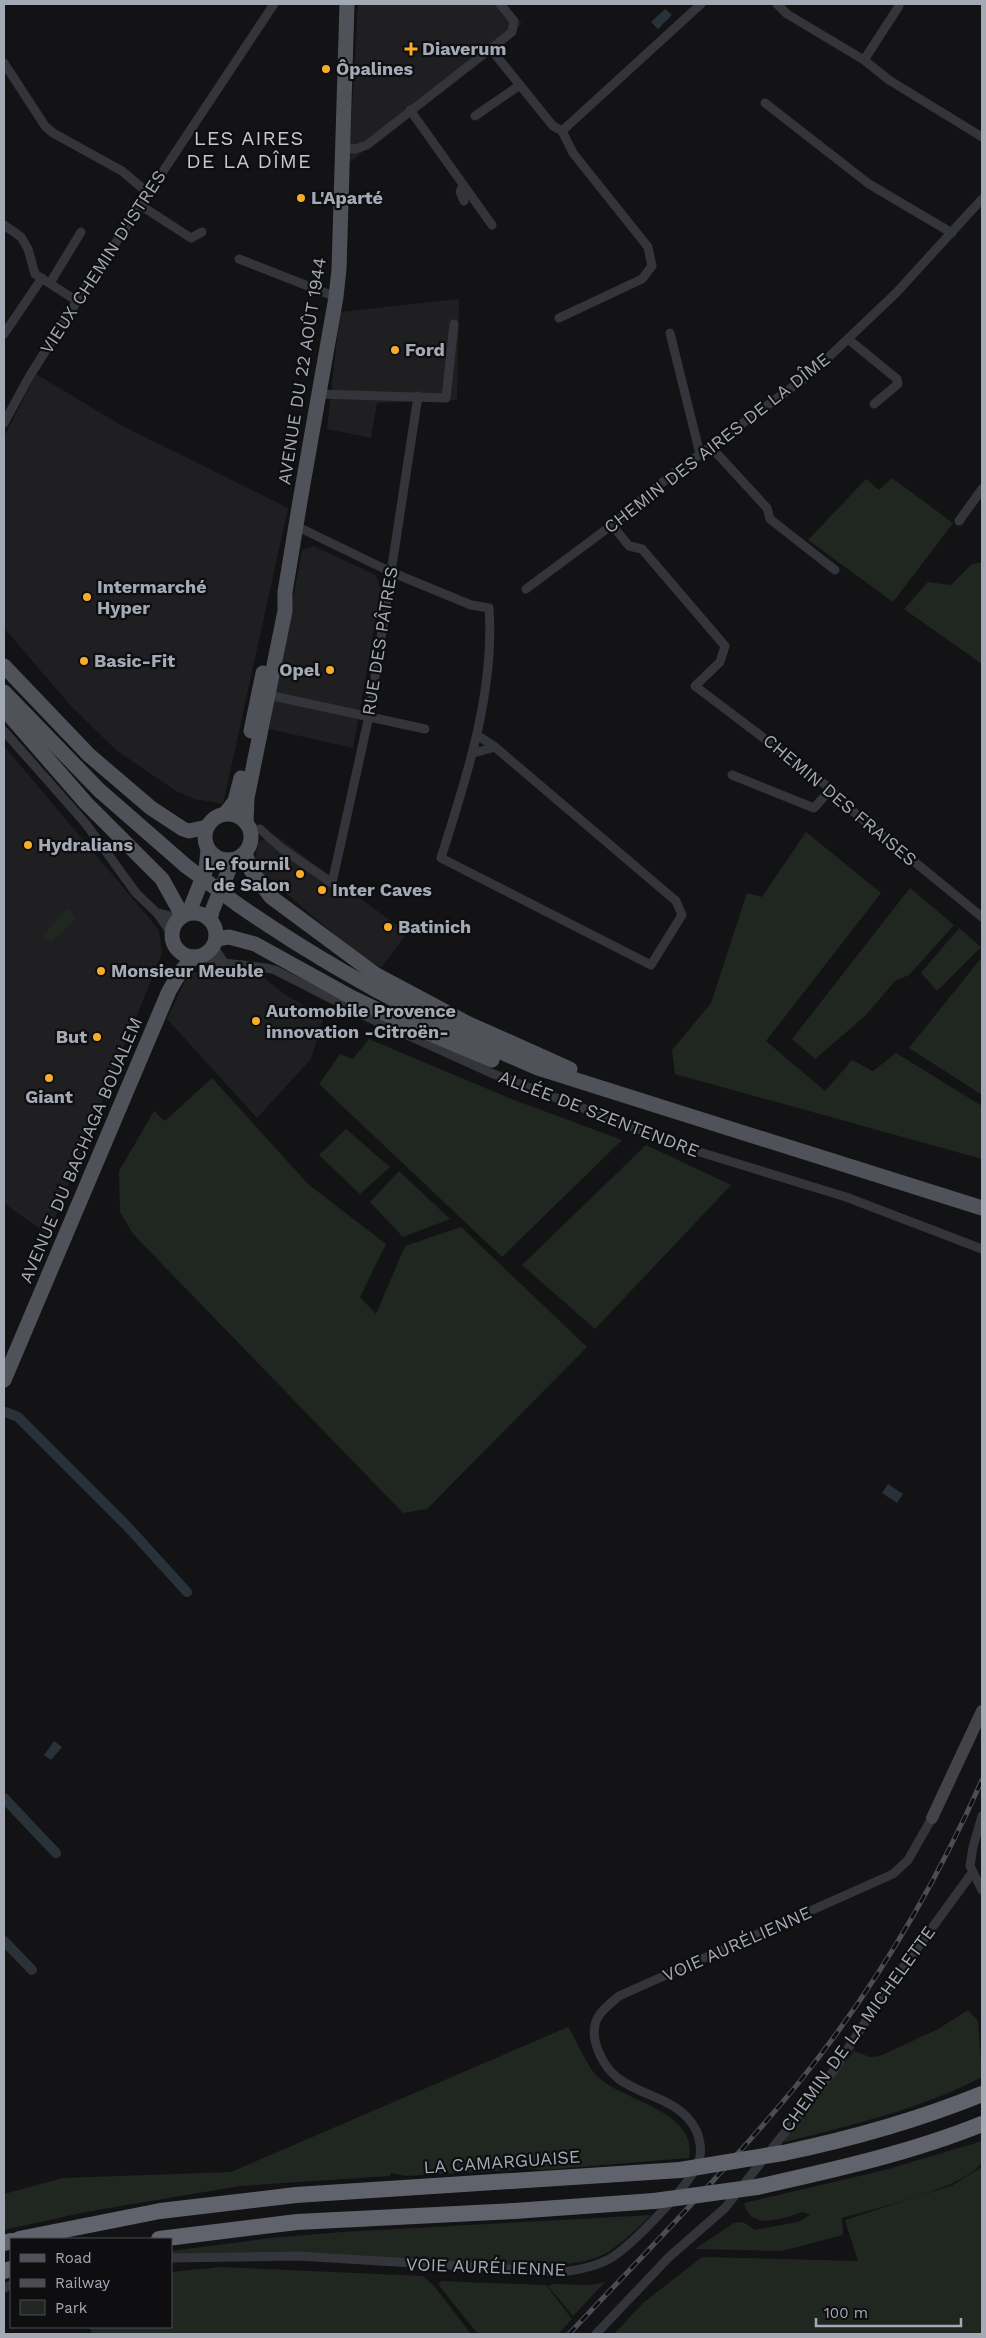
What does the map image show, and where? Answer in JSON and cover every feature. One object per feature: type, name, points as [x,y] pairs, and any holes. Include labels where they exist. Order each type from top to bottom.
[{"type":"highway","name":"LA CAMARGUAISE","points":[[24,2238],[160,2211],[296,2194],[680,2170],[783,2154],[881,2128],[980,2095]]},
{"type":"highway","points":[[167,2238],[297,2222],[514,2211],[654,2201],[757,2187],[841,2168],[981,2125]]},
{"type":"main road","name":"AVENUE DU 22 AOÛT 1944","points":[[248,827],[247,800],[257,727],[285,611],[285,592],[336,297],[339,269],[347,4]]},
{"type":"main road","points":[[4,666],[89,755],[152,808],[183,829],[189,831],[207,827]]},
{"type":"main road","points":[[4,692],[99,790],[186,866],[237,904],[317,958],[401,1005],[477,1042],[538,1068],[982,1208]]},
{"type":"main road","points":[[4,708],[86,803],[162,879],[183,915]]},
{"type":"main road","name":"AVENUE DU 22 AOÛT 1944","points":[[225,814],[237,796],[257,727]]},
{"type":"main road","points":[[169,991],[177,950],[171,933],[183,915],[206,868],[208,850],[205,839],[207,827],[212,820],[225,814],[241,818],[248,827],[250,843],[239,857],[212,910],[210,920]]},
{"type":"main road","points":[[208,850],[219,859],[239,857]]},
{"type":"main road","points":[[239,857],[271,897],[375,974],[467,1023],[564,1065],[609,1089]]},
{"type":"main road","points":[[177,950],[188,957],[206,950],[216,932],[210,920],[202,914],[183,915]]},
{"type":"main road","points":[[169,991],[181,971],[206,950],[229,936],[255,944],[351,997],[489,1058],[526,1071],[538,1068]]},
{"type":"main road","name":"AVENUE DU BACHAGA BOUALEM","points":[[4,1380],[169,991]]},
{"type":"street","name":"VIEUX CHEMIN D'ISTRES","points":[[4,423],[28,377],[274,4]]},
{"type":"street","points":[[343,148],[355,149],[367,145],[512,32],[514,21],[500,4]]},
{"type":"street","points":[[562,131],[701,4]]},
{"type":"street","points":[[777,4],[787,14],[864,60],[889,80],[982,137]]},
{"type":"street","points":[[864,60],[899,6]]},
{"type":"street","points":[[490,48],[554,126],[562,131],[573,153],[648,247],[652,266],[642,279],[559,318]]},
{"type":"street","points":[[4,62],[45,126],[53,133],[122,171],[148,193]]},
{"type":"street","points":[[475,116],[520,85]]},
{"type":"street","points":[[765,103],[868,184],[952,233]]},
{"type":"street","points":[[410,110],[492,225]]},
{"type":"street","points":[[463,185],[460,192],[464,201]]},
{"type":"street","name":"CHEMIN DES AIRES DE LA DÎME","points":[[526,589],[612,525],[670,476],[813,372],[896,292],[982,199]]},
{"type":"street","points":[[140,205],[192,238],[202,232]]},
{"type":"street","points":[[4,225],[21,237],[28,249],[36,274],[77,301]]},
{"type":"street","points":[[4,334],[82,232]]},
{"type":"street","points":[[239,259],[336,297]]},
{"type":"street","points":[[318,394],[446,398],[454,324]]},
{"type":"street","points":[[670,333],[700,454]]},
{"type":"street","points":[[848,338],[897,379],[898,384],[874,404]]},
{"type":"street","name":"RUE DES PÂTRES","points":[[248,827],[260,828],[281,848],[332,883],[370,716],[418,396]]},
{"type":"street","points":[[710,446],[767,508],[770,519],[835,570]]},
{"type":"street","points":[[959,521],[982,489]]},
{"type":"street","name":"CHEMIN DES FRAISES","points":[[612,525],[629,546],[642,549],[725,646],[720,662],[695,686],[831,789],[856,814],[982,917]]},
{"type":"street","points":[[296,526],[391,572],[470,605],[489,608],[491,638],[474,753],[441,858],[651,965],[682,915],[676,901],[495,748],[477,735]]},
{"type":"street","points":[[264,694],[425,729]]},
{"type":"street","points":[[4,731],[86,824],[136,893],[157,914],[171,933]]},
{"type":"street","points":[[474,753],[495,748]]},
{"type":"street","points":[[732,775],[814,808],[831,789]]},
{"type":"street","points":[[157,914],[183,915]]},
{"type":"street","points":[[206,950],[224,961]]},
{"type":"street","name":"ALLÉE DE SZENTENDRE","points":[[206,950],[224,961],[238,965],[260,966],[275,970],[367,1017],[491,1073],[684,1147],[846,1197],[982,1249]]},
{"type":"street","points":[[932,1818],[982,1712]]},
{"type":"street","points":[[982,1817],[972,1847],[971,1869],[982,1890]]},
{"type":"street","name":"VOIE AURÉLIENNE","points":[[172,2258],[298,2256],[560,2272],[598,2264],[617,2254],[655,2218],[694,2172],[700,2159],[701,2148],[697,2132],[688,2117],[666,2100],[619,2079],[609,2069],[596,2046],[595,2025],[603,2011],[618,1996],[893,1874],[908,1860],[932,1818]]},
{"type":"street","name":"CHEMIN DE LA MICHELETTE","points":[[596,2334],[669,2257],[725,2208],[834,2070],[881,1998],[971,1869]]},
{"type":"shaded area","points":[[358,4],[505,4],[522,24],[349,163]]},
{"type":"shaded area","points":[[665,9],[672,15],[658,29],[651,22]]},
{"type":"shaded area","points":[[459,299],[457,400],[377,403],[371,438],[327,429],[340,312]]},
{"type":"shaded area","points":[[36,374],[119,424],[288,508],[223,804],[194,799],[176,791],[116,750],[72,707],[4,628],[4,437]]},
{"type":"shaded area","points":[[313,546],[376,575],[381,590],[353,748],[269,729],[302,550]]},
{"type":"shaded area","points":[[4,746],[159,930],[162,953],[48,1235],[4,1203]]},
{"type":"shaded area","points":[[275,835],[407,933],[381,968],[354,951],[254,866],[258,842]]},
{"type":"shaded area","points":[[194,972],[255,975],[264,978],[287,996],[324,1016],[311,1059],[257,1118],[167,1019],[185,981]]},
{"type":"shaded area","points":[[888,1484],[903,1494],[897,1503],[882,1493]]},
{"type":"shaded area","points":[[54,1741],[62,1747],[51,1760],[44,1755]]},
{"type":"green space","points":[[892,478],[953,523],[893,602],[808,540],[866,479],[879,490]]},
{"type":"green space","points":[[982,562],[982,664],[904,609],[928,582],[951,585],[972,564]]},
{"type":"green space","points":[[806,832],[881,893],[766,1041],[825,1091],[852,1060],[873,1071],[896,1053],[982,1106],[982,1159],[675,1074],[672,1050],[711,1003],[747,893],[762,897]]},
{"type":"green space","points":[[910,888],[954,925],[909,975],[895,981],[865,1016],[815,1059],[792,1039]]},
{"type":"green space","points":[[69,909],[76,918],[51,943],[43,935]]},
{"type":"green space","points":[[959,928],[981,947],[937,991],[921,973]]},
{"type":"green space","points":[[982,957],[982,1095],[909,1048]]},
{"type":"green space","points":[[369,1039],[509,1098],[622,1140],[502,1257],[319,1084],[340,1054],[353,1059]]},
{"type":"green space","points":[[212,1078],[308,1184],[386,1244],[360,1297],[376,1314],[405,1246],[461,1227],[587,1347],[427,1509],[403,1513],[133,1234],[120,1212],[119,1171],[154,1111],[165,1121]]},
{"type":"green space","points":[[346,1129],[390,1167],[360,1194],[319,1155]]},
{"type":"green space","points":[[646,1145],[731,1185],[595,1329],[522,1265]]},
{"type":"green space","points":[[399,1171],[450,1219],[403,1237],[370,1202]]},
{"type":"green space","points":[[968,2010],[978,2021],[982,2077],[935,2098],[886,2115],[785,2142],[782,2140],[854,2051],[870,2057],[880,2056],[938,2029]]},
{"type":"green space","points":[[568,2027],[595,2074],[621,2092],[670,2117],[682,2128],[689,2142],[689,2158],[542,2170],[518,2167],[515,2170],[406,2176],[391,2173],[390,2176],[240,2186],[86,2212],[4,2230],[4,2194],[63,2178],[231,2172]]},
{"type":"green space","points":[[982,2141],[982,2161],[972,2172],[958,2181],[939,2189],[842,2218],[843,2235],[782,2251],[695,2249],[734,2223],[743,2222],[755,2230],[798,2222],[810,2215],[803,2212],[769,2221],[760,2220],[748,2212],[744,2203],[885,2170]]},
{"type":"green space","points":[[982,2167],[982,2334],[614,2334],[643,2303],[702,2257],[858,2261],[845,2220],[953,2185]]},
{"type":"green space","points":[[651,2215],[625,2240],[603,2254],[579,2262],[543,2266],[294,2255],[172,2256],[172,2251],[271,2238],[342,2232]]},
{"type":"green space","points":[[221,2267],[423,2276],[435,2287],[471,2334],[92,2334],[89,2328],[172,2328],[172,2272]]},
{"type":"green space","points":[[441,2281],[546,2285],[572,2319],[558,2334],[481,2334],[476,2332],[438,2284]]},
{"type":"green space","points":[[605,2282],[573,2316],[548,2286],[553,2284],[591,2285]]},
{"type":"waterway","points":[[5,1412],[18,1417],[126,1525],[187,1592]]},
{"type":"waterway","points":[[4,1798],[56,1853]]},
{"type":"waterway","points":[[4,1941],[32,1970]]},
{"type":"railway","points":[[569,2334],[741,2150],[824,2051],[875,1977],[922,1900],[982,1780]]},
{"type":"place","name":"Diaverum","points":[[411,49]]},
{"type":"place","name":"Ôpalines","points":[[326,69]]},
{"type":"place","name":"L'Aparté","points":[[301,198]]},
{"type":"place","name":"Ford","points":[[395,350]]},
{"type":"place","name":"Intermarché Hyper","points":[[87,597]]},
{"type":"place","name":"Basic-Fit","points":[[84,661]]},
{"type":"place","name":"Opel","points":[[330,670]]},
{"type":"place","name":"Hydralians","points":[[28,845]]},
{"type":"place","name":"Le fournil de Salon","points":[[300,874]]},
{"type":"place","name":"Inter Caves","points":[[322,890]]},
{"type":"place","name":"Batinich","points":[[388,927]]},
{"type":"place","name":"Monsieur Meuble","points":[[101,971]]},
{"type":"place","name":"Automobile Provence innovation -Citroën-","points":[[256,1021]]},
{"type":"place","name":"But","points":[[97,1037]]},
{"type":"place","name":"Giant","points":[[49,1078]]},
{"type":"district","name":"LES AIRES DE LA DÎME","points":[[249,150]]}]
